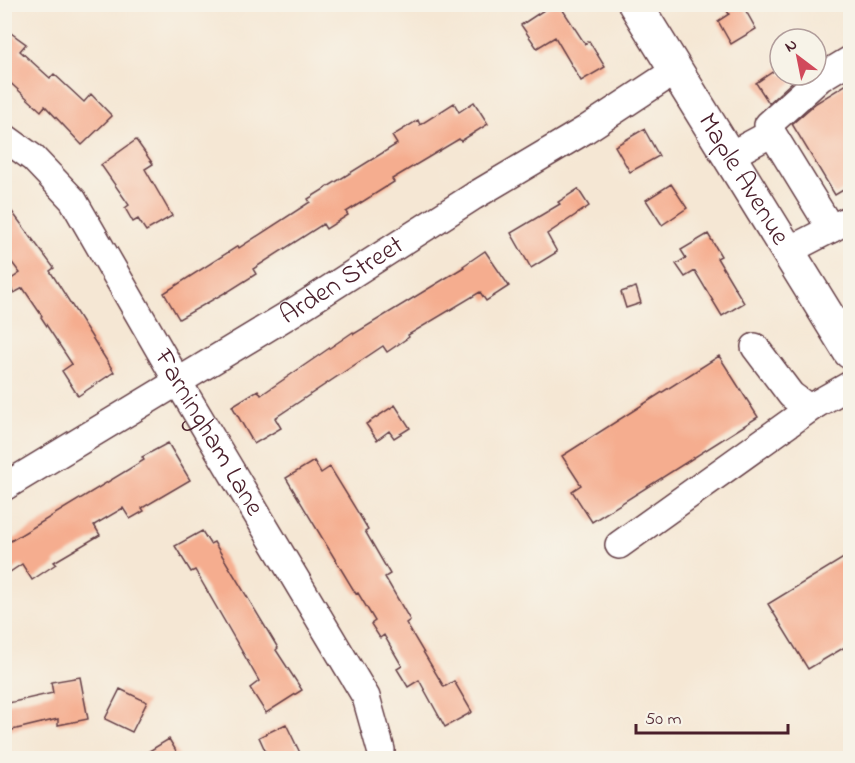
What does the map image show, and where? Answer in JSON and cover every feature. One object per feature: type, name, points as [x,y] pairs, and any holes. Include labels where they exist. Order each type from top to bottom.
[{"type":"main road","name":"Maple Avenue","points":[[635,4],[850,352]]},
{"type":"street","points":[[788,251],[841,224],[772,134],[768,125],[820,78],[850,60]]},
{"type":"street","name":"Arden Street","points":[[4,487],[298,309],[474,196],[585,130],[676,70]]},
{"type":"street","points":[[729,156],[772,134]]},
{"type":"street","name":"Farningham Lane","points":[[4,136],[33,158],[73,200],[178,382],[366,697],[381,750]]},
{"type":"street","points":[[754,347],[796,399],[806,406],[816,404]]},
{"type":"street","points":[[619,545],[816,404],[850,384]]},
{"type":"building","points":[[553,4],[559,4],[585,44],[589,41],[605,67],[581,81],[555,37],[537,48],[521,25]]},
{"type":"building","points":[[723,4],[742,4],[756,29],[731,44],[718,21],[729,14]]},
{"type":"building","points":[[4,28],[26,44],[20,51],[50,78],[54,74],[84,102],[91,94],[112,116],[82,145],[45,106],[41,111],[4,77]]},
{"type":"building","points":[[768,75],[768,87],[787,87],[769,103],[756,83]]},
{"type":"building","points":[[850,82],[850,186],[835,195],[792,124],[816,103]]},
{"type":"building","points":[[474,102],[488,124],[392,179],[394,182],[346,212],[348,215],[326,229],[323,224],[253,269],[256,274],[179,319],[164,293],[238,246],[239,248],[310,202],[308,199],[397,144],[392,136],[418,120],[420,125],[454,103],[459,112]]},
{"type":"building","points":[[644,129],[659,156],[630,172],[615,146]]},
{"type":"building","points":[[136,140],[153,164],[145,169],[172,216],[146,231],[138,219],[133,222],[125,208],[129,205],[101,165]]},
{"type":"building","points":[[671,184],[687,208],[662,225],[646,200]]},
{"type":"building","points":[[578,189],[589,206],[547,234],[557,252],[531,268],[511,233],[560,204],[558,202]]},
{"type":"building","points":[[4,201],[54,268],[50,271],[114,372],[78,396],[62,371],[72,364],[23,288],[14,293],[7,282],[20,273],[4,252]]},
{"type":"building","points":[[708,234],[721,256],[717,258],[744,303],[722,316],[695,271],[685,277],[676,264],[686,258],[681,250]]},
{"type":"building","points":[[485,251],[509,286],[486,301],[480,292],[408,335],[409,337],[387,352],[383,346],[275,418],[281,428],[254,444],[232,406],[258,390],[261,395],[353,332],[354,334],[464,267]]},
{"type":"building","points":[[636,287],[641,303],[626,308],[621,292]]},
{"type":"building","points":[[719,356],[758,417],[592,522],[572,491],[581,485],[562,456]]},
{"type":"building","points":[[395,405],[410,428],[394,438],[389,431],[377,440],[366,424]]},
{"type":"building","points":[[168,443],[190,480],[142,508],[144,511],[130,519],[123,508],[94,525],[100,535],[54,562],[56,564],[32,580],[22,564],[4,576],[4,545],[144,460],[142,457]]},
{"type":"building","points":[[314,461],[321,473],[330,467],[368,529],[365,531],[390,574],[385,577],[410,620],[406,623],[444,687],[454,681],[472,712],[445,727],[419,680],[408,687],[397,669],[402,666],[384,635],[380,638],[371,624],[375,621],[358,593],[356,594],[286,478]]},
{"type":"building","points":[[202,531],[210,544],[214,542],[278,648],[276,650],[302,690],[266,713],[250,688],[259,681],[195,570],[191,572],[175,546]]},
{"type":"building","points":[[850,554],[850,644],[808,669],[768,604]]},
{"type":"building","points":[[80,677],[88,719],[58,725],[58,719],[4,732],[4,704],[53,693],[51,682]]},
{"type":"building","points":[[120,689],[147,702],[132,732],[105,719]]},
{"type":"building","points":[[286,724],[303,759],[269,759],[259,737]]},
{"type":"building","points":[[169,739],[181,759],[136,759]]}]
